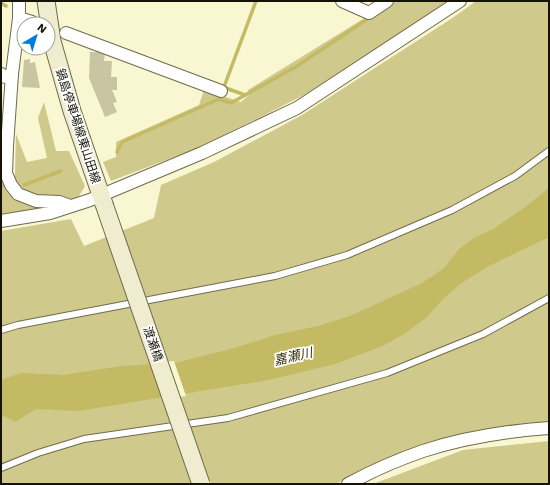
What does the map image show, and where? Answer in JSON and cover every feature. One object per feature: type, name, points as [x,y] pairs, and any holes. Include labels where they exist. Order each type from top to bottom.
[{"type":"main road","name":"鍋島停車場線東山田線","points":[[46,1],[52,41],[72,111],[103,199]]},
{"type":"main road","name":"渡瀬橋","points":[[103,199],[201,484]]},
{"type":"street","points":[[19,1],[19,16]]},
{"type":"street","points":[[342,1],[369,13],[387,1]]},
{"type":"street","points":[[1,221],[50,213],[90,200],[103,199],[297,108],[460,1]]},
{"type":"street","points":[[16,32],[7,74],[6,174],[11,185],[18,194],[36,201],[59,202],[70,206]]},
{"type":"street","points":[[66,33],[221,91]]},
{"type":"street","points":[[348,484],[379,468],[423,451],[456,442],[488,436],[549,428]]},
{"type":"lane","points":[[1,330],[18,325],[275,276],[347,255],[452,210],[515,176],[549,151]]},
{"type":"lane","points":[[1,468],[38,453],[84,439],[228,418],[387,373],[483,334],[549,298]]},
{"type":"shaded area","points":[[390,1],[451,1],[304,95],[203,146],[111,181],[103,162],[116,157],[116,142],[199,105],[204,90],[241,102],[249,95],[248,90]]},
{"type":"shaded area","points":[[476,1],[549,1],[549,422],[524,423],[436,442],[376,463],[336,484],[1,484],[1,231],[71,219],[84,246],[154,218],[161,185],[214,162],[302,115],[454,17]]},
{"type":"shaded area","points":[[44,102],[56,151],[69,151],[85,186],[79,196],[44,209],[1,216],[1,183],[15,176],[16,134],[27,162],[47,158],[38,118]]},
{"type":"shaded area","points":[[549,441],[549,483],[373,484],[463,450]]},
{"type":"water","name":"嘉瀬川","points":[[549,188],[549,237],[489,266],[460,284],[443,299],[427,317],[404,334],[383,346],[335,364],[269,380],[78,411],[36,409],[15,422],[4,416],[1,417],[1,380],[21,373],[66,375],[122,366],[175,363],[234,348],[275,335],[318,326],[350,316],[422,283],[444,268],[459,249],[474,238],[493,229]]},
{"type":"pier","points":[[174,361],[186,396],[164,399],[152,363]]},
{"type":"building","points":[[90,52],[105,52],[104,61],[112,61],[111,77],[117,77],[117,90],[112,90],[117,102],[113,103],[117,112],[105,117],[89,78]]},
{"type":"building","points":[[30,59],[30,63],[35,62],[40,88],[22,87],[24,60]]},
{"type":"waterway","points":[[224,87],[256,1]]},
{"type":"waterway","points":[[1,3],[6,6]]},
{"type":"waterway","points":[[117,152],[122,142],[219,99],[231,103],[297,66],[372,16]]},
{"type":"waterway","points":[[223,87],[245,95]]},
{"type":"waterway","points":[[24,185],[61,171]]}]
